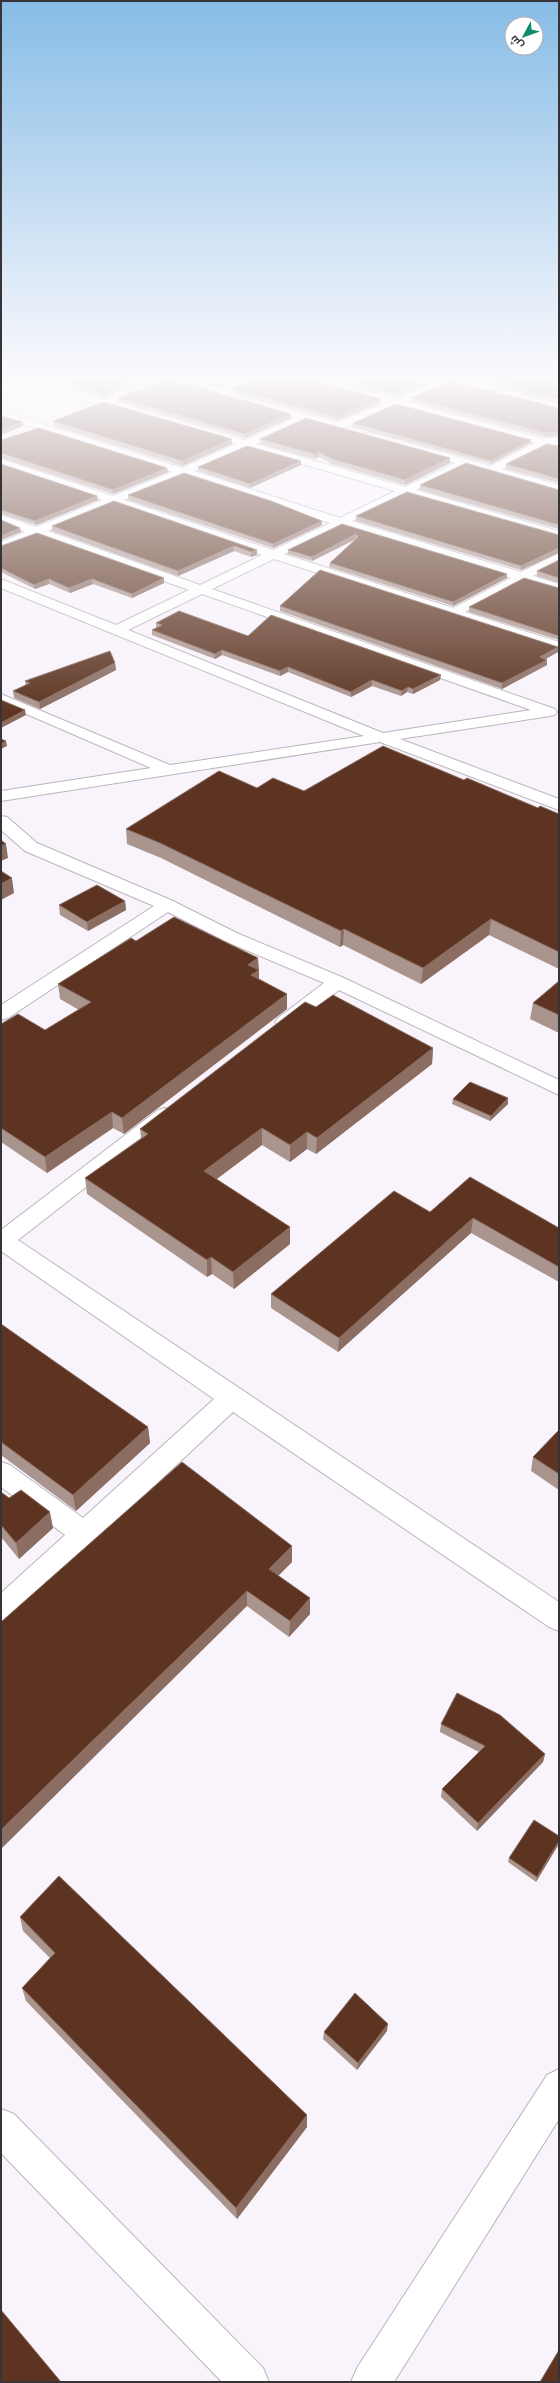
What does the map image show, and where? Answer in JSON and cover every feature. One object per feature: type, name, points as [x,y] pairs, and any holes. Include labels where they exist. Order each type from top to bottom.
[{"type":"street","points":[[96,492],[275,555],[559,647]]},
{"type":"street","points":[[1,546],[129,492]]},
{"type":"street","points":[[250,492],[341,522],[559,588]]},
{"type":"street","points":[[118,629],[275,555],[402,492]]},
{"type":"street","points":[[408,492],[559,535]]},
{"type":"street","points":[[1,519],[555,711]]},
{"type":"street","points":[[454,613],[559,557]]},
{"type":"street","points":[[5,588],[118,629],[384,738],[559,805]]},
{"type":"street","points":[[1,698],[168,770]]},
{"type":"street","points":[[1,796],[555,711]]},
{"type":"street","points":[[1,821],[31,847],[167,905],[233,938],[337,982],[559,1088]]},
{"type":"street","points":[[1,1014],[167,905]]},
{"type":"street","points":[[268,1036],[337,982]]},
{"type":"street","points":[[179,1104],[2,1240],[232,1398],[559,1618]]},
{"type":"street","points":[[1,1611],[232,1398]]},
{"type":"street","points":[[1,1473],[84,1534]]},
{"type":"street","points":[[372,2382],[559,2087]]},
{"type":"street","points":[[1,2127],[249,2382]]},
{"type":"building","points":[[1,492],[86,492],[97,496],[35,521],[1,510]]},
{"type":"building","points":[[135,492],[244,492],[322,521],[273,544],[128,495]]},
{"type":"building","points":[[408,492],[559,535],[559,548],[521,566],[356,516]]},
{"type":"building","points":[[445,492],[559,492],[559,525]]},
{"type":"building","points":[[114,501],[257,550],[251,552],[234,546],[178,571],[52,526]]},
{"type":"building","points":[[1,520],[20,528],[1,536]]},
{"type":"building","points":[[342,524],[507,574],[453,602],[330,563],[358,537],[356,534],[312,557],[288,550]]},
{"type":"building","points":[[37,533],[164,578],[132,594],[92,579],[69,588],[49,579],[34,585],[1,568],[1,546]]},
{"type":"building","points":[[559,560],[559,578],[537,571]]},
{"type":"building","points":[[320,570],[558,647],[540,657],[547,660],[502,683],[280,606]]},
{"type":"building","points":[[524,578],[559,588],[559,636],[469,607]]},
{"type":"building","points":[[179,611],[248,636],[271,615],[441,675],[413,689],[408,687],[402,691],[372,680],[351,692],[288,667],[280,671],[222,650],[215,654],[152,630],[162,625],[156,623]]},
{"type":"building","points":[[110,651],[115,663],[39,702],[13,691],[30,683],[25,681]]},
{"type":"building","points":[[1,700],[25,710],[1,723]]},
{"type":"building","points":[[1,739],[6,741],[1,744]]},
{"type":"building","points":[[383,746],[464,780],[467,778],[538,808],[540,806],[559,814],[559,952],[491,919],[423,968],[344,929],[341,931],[160,843],[126,829],[219,771],[257,788],[273,778],[304,791]]},
{"type":"building","points":[[1,840],[6,844],[1,846]]},
{"type":"building","points":[[1,871],[12,878],[1,884]]},
{"type":"building","points":[[97,885],[125,901],[87,922],[59,905]]},
{"type":"building","points":[[174,917],[258,958],[248,965],[259,970],[251,975],[287,994],[122,1118],[112,1112],[45,1157],[1,1128],[1,1024],[18,1014],[45,1030],[91,1002],[58,984],[131,938],[136,941]]},
{"type":"building","points":[[559,981],[559,1015],[533,1003]]},
{"type":"building","points":[[333,995],[433,1048],[317,1138],[307,1132],[290,1145],[262,1128],[204,1171],[290,1227],[233,1272],[211,1257],[207,1260],[85,1178],[148,1134],[140,1129],[305,1002],[316,1007]]},
{"type":"building","points":[[470,1082],[508,1098],[491,1116],[453,1099]]},
{"type":"building","points":[[470,1177],[559,1228],[559,1267],[473,1218],[339,1338],[271,1294],[394,1191],[430,1212]]},
{"type":"building","points":[[1,1324],[148,1427],[73,1495],[1,1442]]},
{"type":"building","points":[[559,1430],[559,1474],[533,1457]]},
{"type":"building","points":[[182,1462],[292,1546],[269,1569],[310,1598],[290,1621],[247,1591],[1,1830],[1,1622]]},
{"type":"building","points":[[21,1490],[50,1512],[16,1543],[1,1525],[1,1492],[9,1498]]},
{"type":"building","points":[[457,1693],[500,1715],[545,1754],[478,1823],[442,1789],[485,1746],[441,1724]]},
{"type":"building","points":[[534,1820],[559,1836],[559,1841],[537,1877],[509,1858]]},
{"type":"building","points":[[59,1876],[307,2115],[236,2208],[22,1988],[55,1953],[20,1917]]},
{"type":"building","points":[[355,1993],[388,2024],[358,2063],[324,2032]]},
{"type":"building","points":[[1,2310],[61,2382],[1,2382]]},
{"type":"building","points":[[559,2350],[559,2382],[540,2382]]}]
